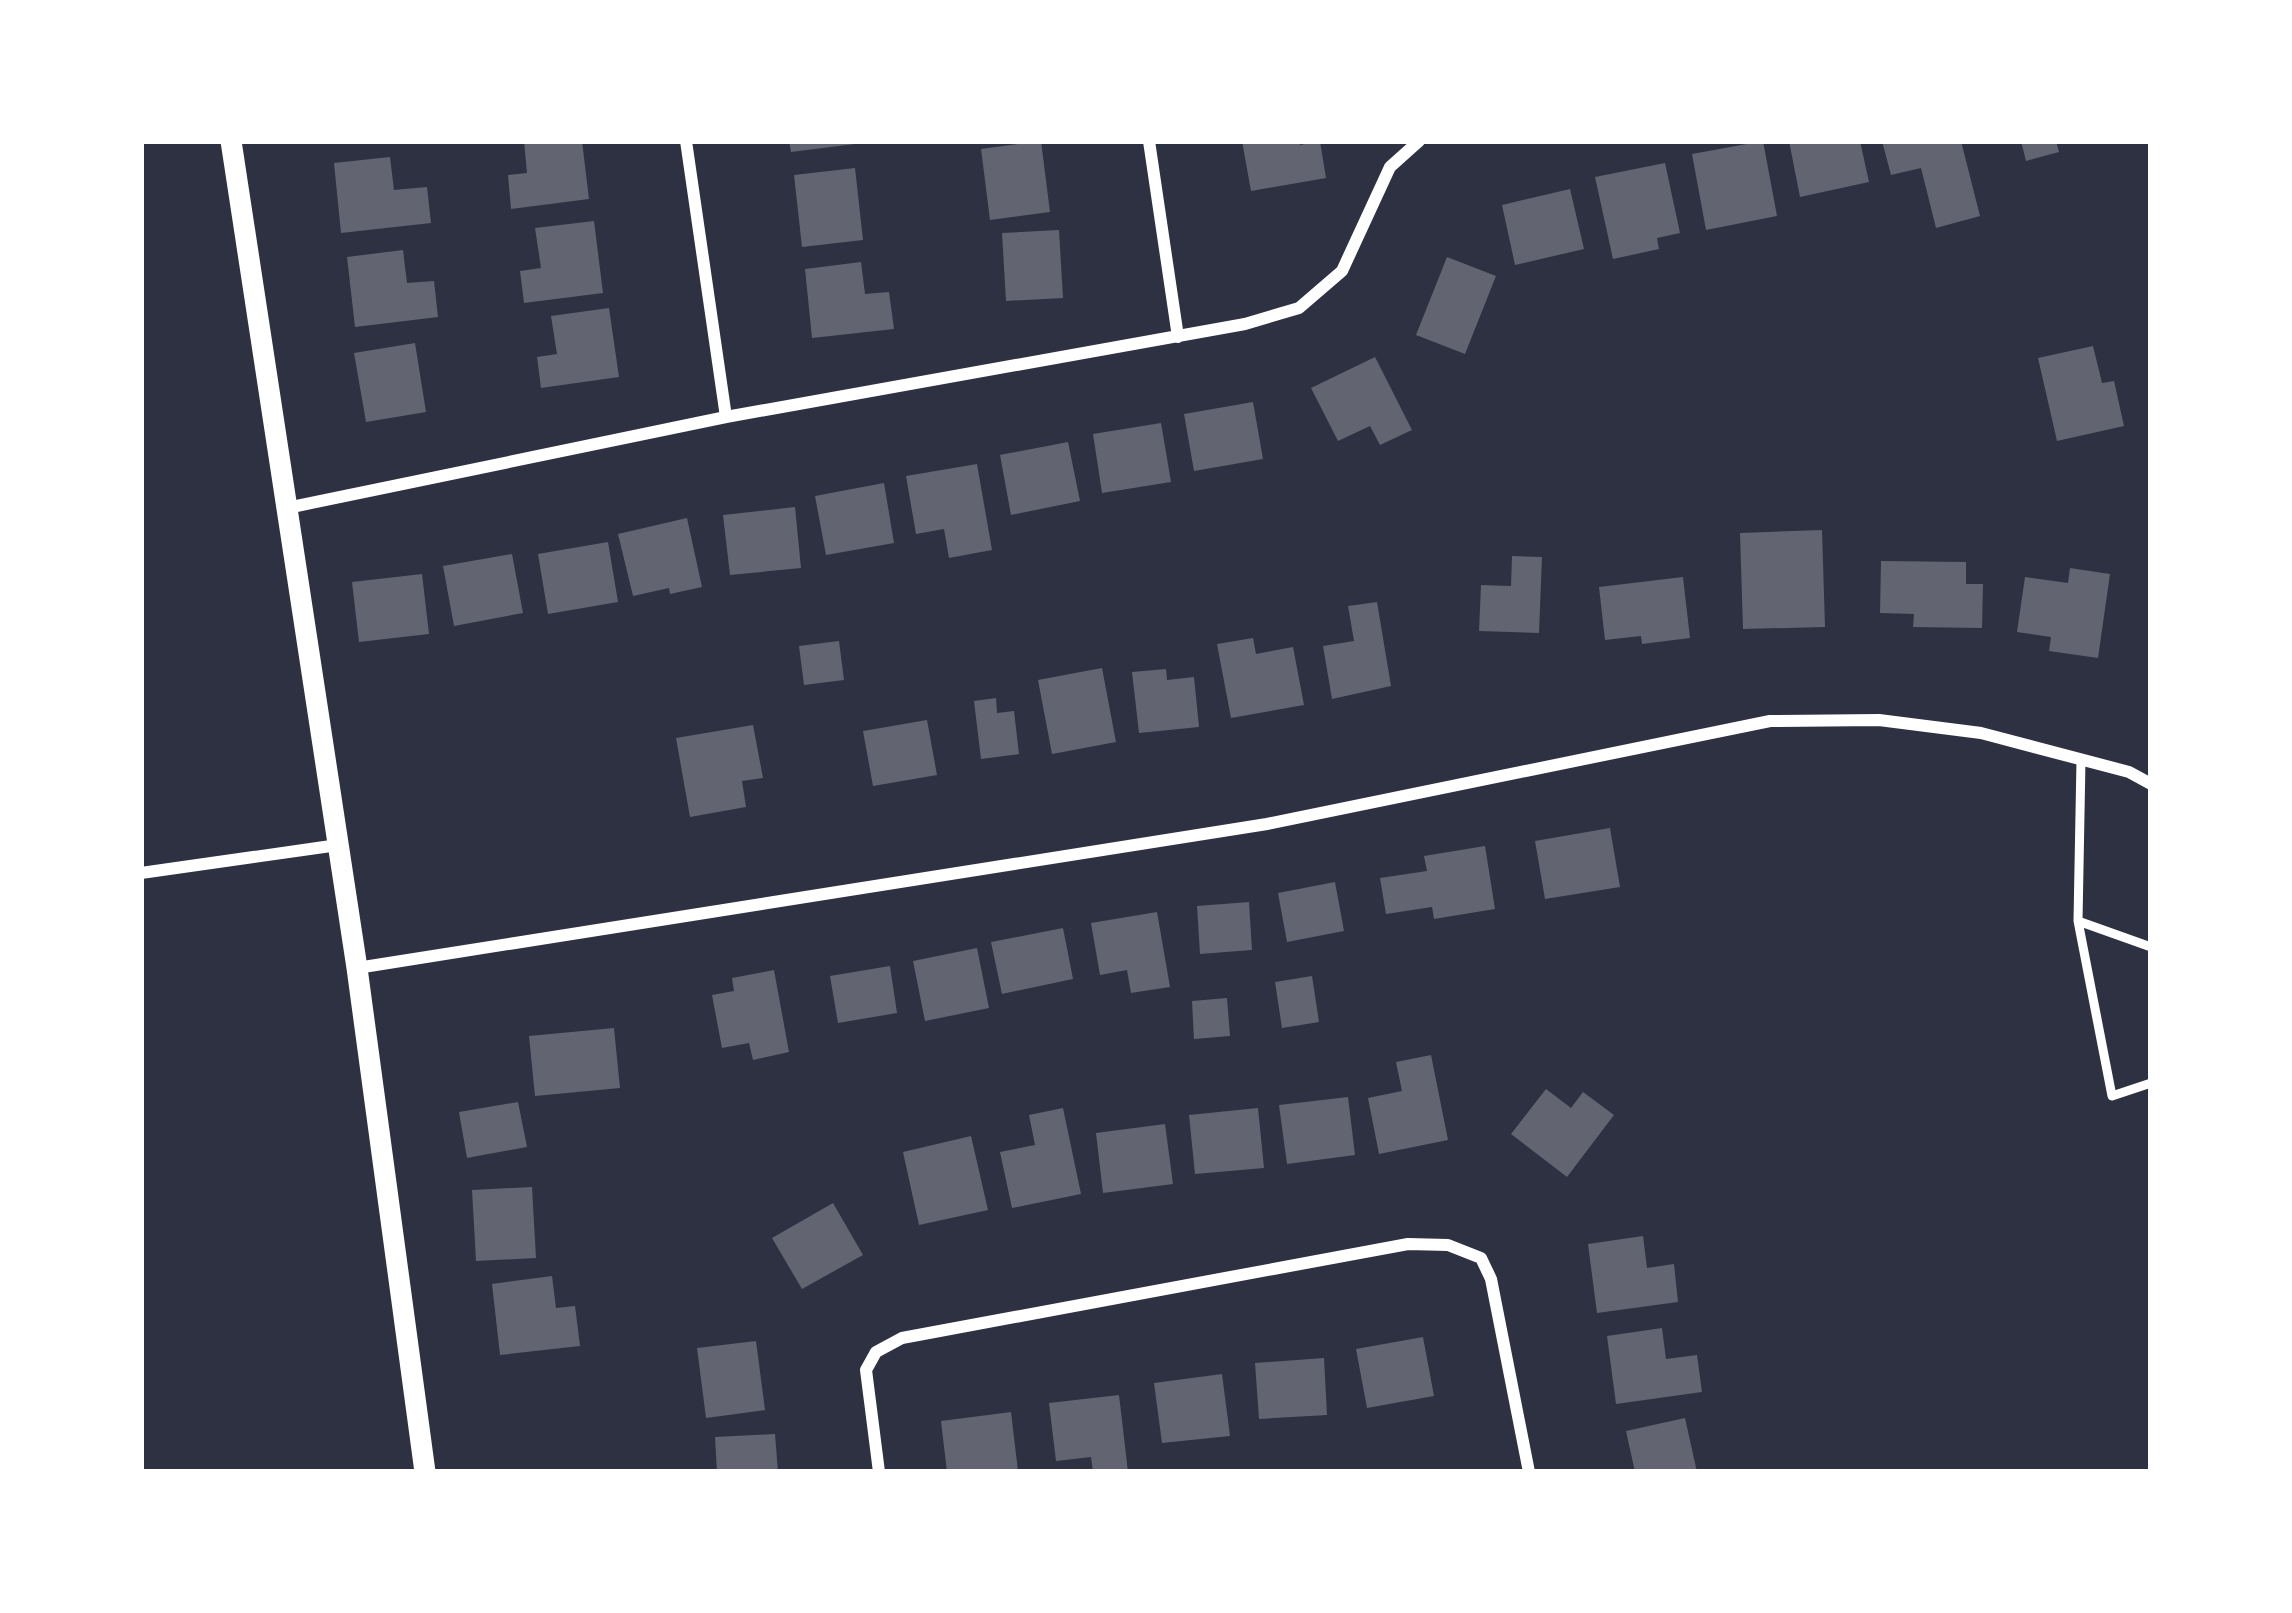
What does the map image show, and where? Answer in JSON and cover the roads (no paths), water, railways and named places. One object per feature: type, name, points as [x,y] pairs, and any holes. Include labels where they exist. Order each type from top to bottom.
[{"type":"street","points":[[231,141],[357,968],[425,1472]]},
{"type":"street","points":[[686,141],[726,417]]},
{"type":"street","points":[[1149,141],[1178,337]]},
{"type":"street","points":[[287,508],[726,417],[1178,337],[1299,308],[1342,271],[1390,167],[1418,141]]},
{"type":"street","points":[[357,968],[1267,824],[1770,721],[1879,720],[1981,733],[2129,772],[2151,784]]},
{"type":"street","points":[[141,873],[338,845]]},
{"type":"street","points":[[879,1472],[866,1370],[876,1352],[902,1338],[1408,1244],[1448,1245],[1481,1258],[1491,1279],[1529,1472]]},
{"type":"lane","points":[[2081,760],[2078,921],[2112,1096],[2151,1083]]},
{"type":"lane","points":[[2078,921],[2151,947]]}]
